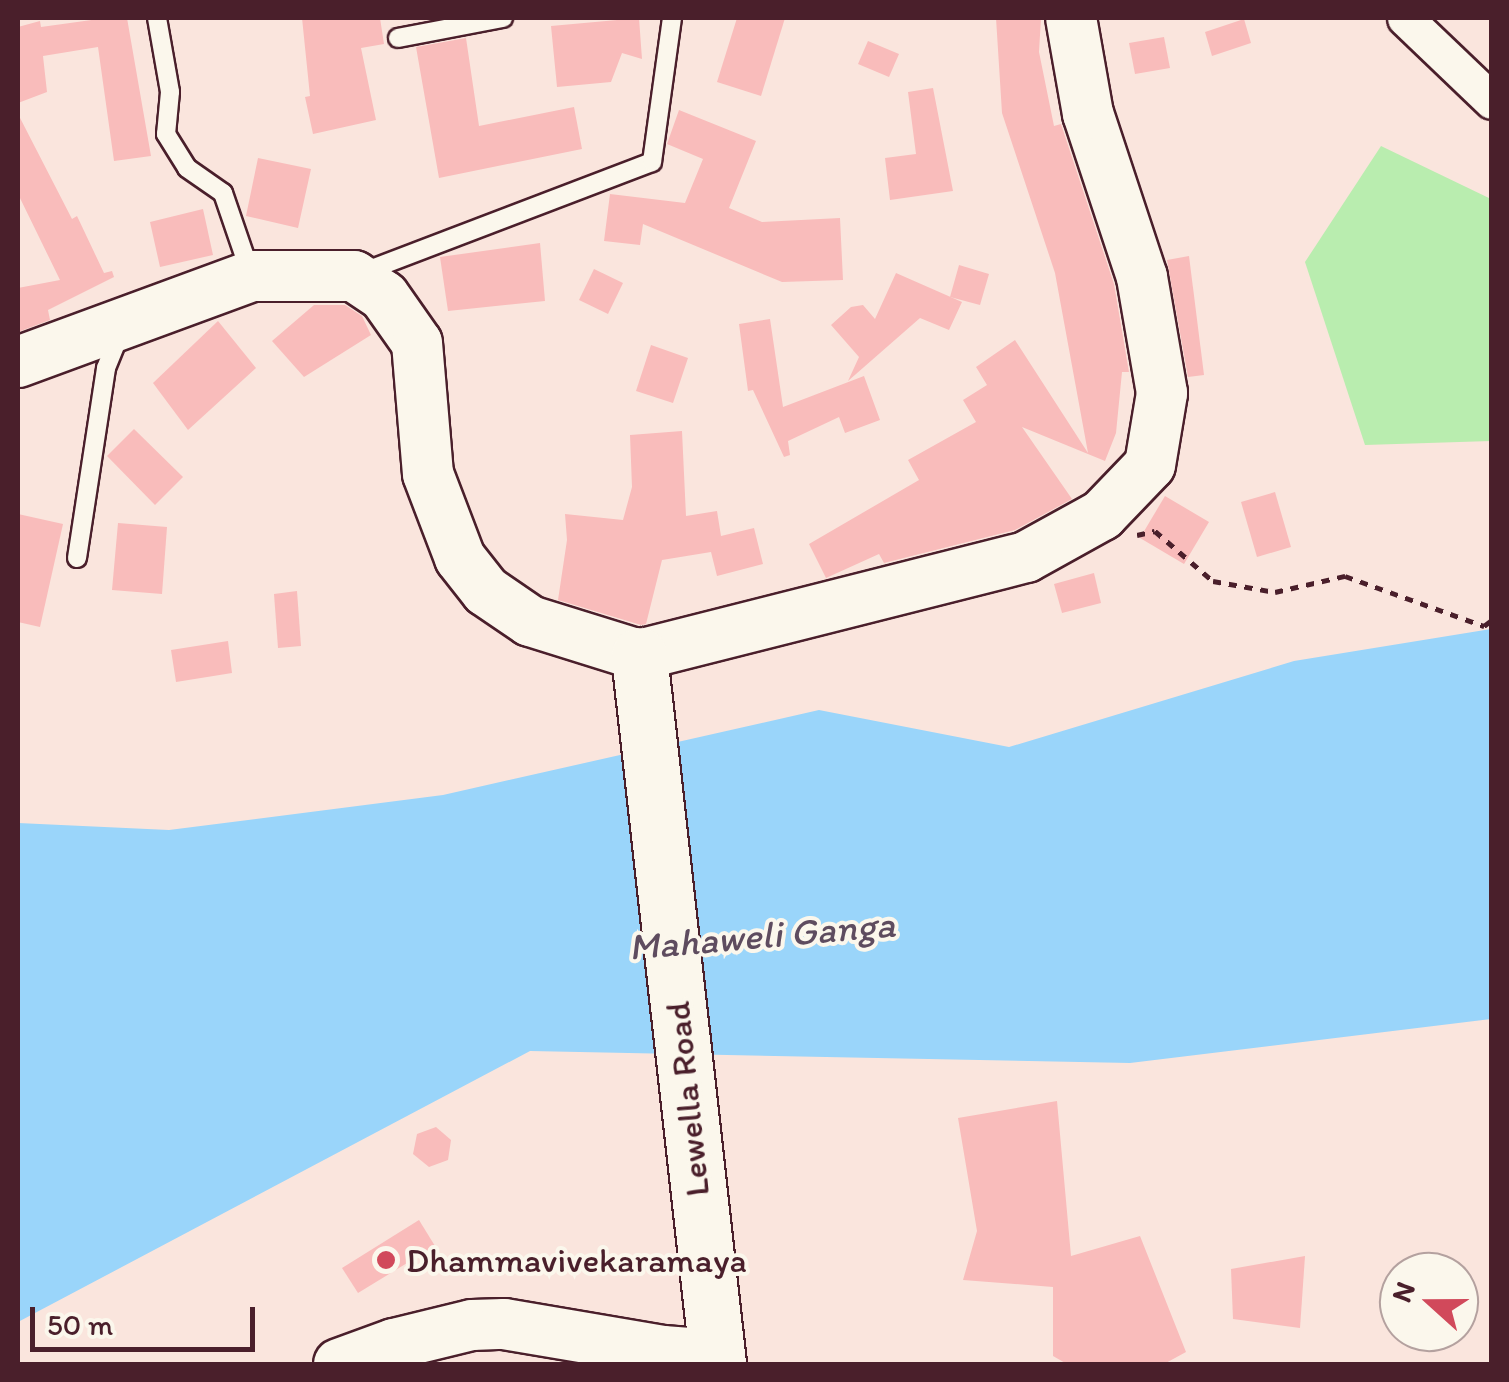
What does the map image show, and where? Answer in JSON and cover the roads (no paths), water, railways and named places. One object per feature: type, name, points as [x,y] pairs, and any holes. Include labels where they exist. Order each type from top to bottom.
[{"type":"main road","name":"Lewella Road","points":[[642,676],[716,1360]]},
{"type":"street","points":[[18,362],[252,276],[354,276],[384,296],[418,342],[428,474],[460,558],[486,591],[530,621],[642,676],[1026,556],[1102,515],[1150,465],[1162,393],[1146,296],[1088,114],[1072,18]]},
{"type":"street","points":[[1405,18],[1492,101]]},
{"type":"street","points":[[339,1364],[394,1344],[472,1324],[504,1324],[716,1360]]},
{"type":"lane","points":[[157,18],[170,92],[166,134],[187,168],[223,193],[252,276]]},
{"type":"lane","points":[[398,38],[503,18]]},
{"type":"lane","points":[[354,276],[652,162],[672,18]]},
{"type":"lane","points":[[77,558],[106,368],[126,320]]},
{"type":"water","name":"Mahaweli Ganga","points":[[1491,629],[1491,1019],[1130,1063],[530,1051],[18,1322],[18,823],[169,830],[443,795],[819,710],[1009,747],[1294,661]]},
{"type":"place","name":"Dhammavivekaramaya","points":[[386,1260]]}]
